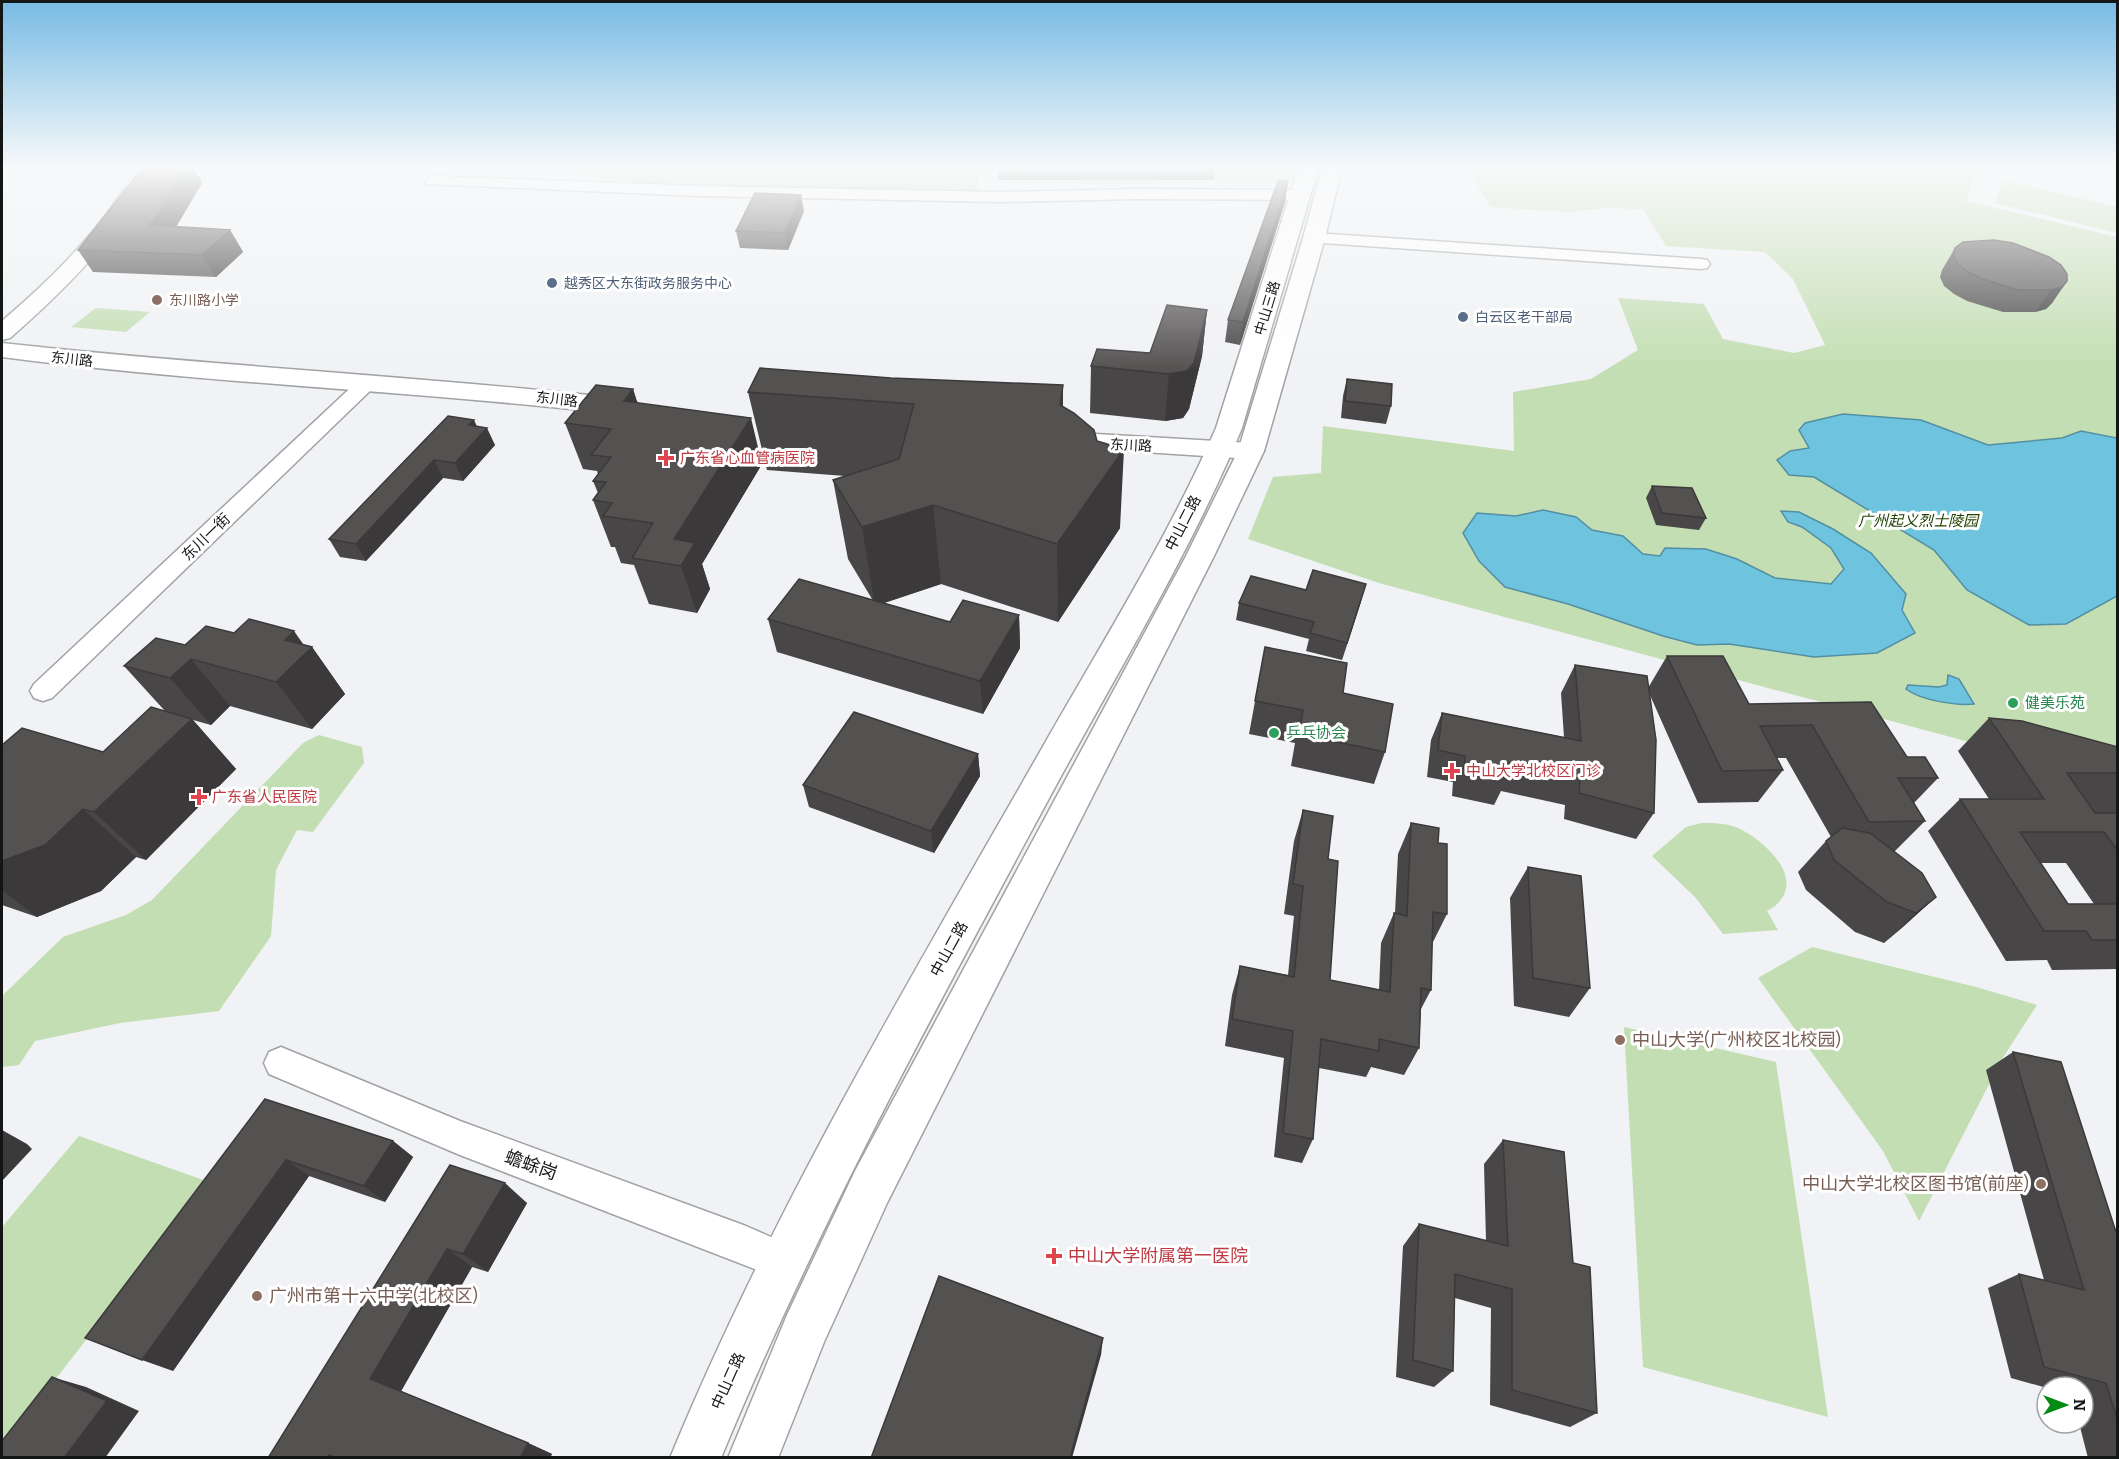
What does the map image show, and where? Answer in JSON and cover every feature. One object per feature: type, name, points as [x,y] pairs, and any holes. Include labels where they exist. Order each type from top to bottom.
[{"type":"main road","points":[[2,333],[57,285],[103,234]]},
{"type":"main road","name":"中山三路","points":[[1235,450],[1243,384],[1290,234]]},
{"type":"main road","name":"中山三路","points":[[1235,450],[1315,234]]},
{"type":"main road","name":"东川路","points":[[2,350],[99,362],[368,382],[648,409]]},
{"type":"main road","name":"东川路","points":[[1037,438],[1235,450]]},
{"type":"main road","name":"中山二路","points":[[695,1458],[783,1261],[845,1139],[1166,556],[1235,450]]},
{"type":"main road","name":"中山二路","points":[[753,1458],[821,1293],[888,1155],[1200,556],[1235,450]]},
{"type":"main road","points":[[845,1139],[888,1155]]},
{"type":"street","points":[[1314,238],[1701,264]]},
{"type":"street","name":"东川一街","points":[[43,692],[368,382]]},
{"type":"street","name":"蟾蜍岗","points":[[281,1063],[460,1138],[783,1261]]},
{"type":"green space","name":"广州起义烈士陵园","points":[[1659,234],[2105,234],[2117,237],[2117,782],[1379,583],[1248,539],[1273,477],[1321,473],[1323,426],[1514,451],[1513,392],[1591,379],[1638,350],[1618,298],[1704,304],[1723,339],[1794,353],[1825,345],[1793,279],[1765,252],[1666,246]]},
{"type":"green space","points":[[96,308],[150,312],[126,332],[71,327]]},
{"type":"green space","points":[[319,735],[362,747],[364,763],[313,832],[297,830],[276,870],[271,936],[219,1011],[120,1023],[35,1041],[19,1065],[2,1067],[2,996],[63,937],[126,915],[152,900],[303,743]]},
{"type":"green space","points":[[1701,823],[1724,824],[1738,828],[1758,840],[1777,859],[1786,881],[1785,892],[1777,904],[1767,911],[1778,930],[1723,934],[1695,897],[1652,856],[1686,827]]},
{"type":"green space","points":[[1812,947],[1976,987],[2037,1005],[2002,1059],[1919,1221],[1883,1151],[1758,978]]},
{"type":"green space","points":[[1624,1027],[1776,1062],[1828,1417],[1643,1367]]},
{"type":"green space","points":[[79,1136],[209,1182],[2,1448],[2,1227]]},
{"type":"water","points":[[1843,414],[1921,420],[1988,445],[2062,438],[2081,431],[2117,438],[2117,596],[2066,624],[2029,625],[1967,590],[1934,550],[1814,477],[1789,475],[1777,460],[1790,451],[1809,448],[1799,430],[1805,423]]},
{"type":"water","points":[[1543,510],[1576,517],[1592,530],[1623,536],[1643,554],[1660,556],[1665,548],[1706,549],[1737,559],[1775,578],[1831,584],[1844,569],[1831,548],[1802,527],[1788,522],[1781,511],[1799,512],[1833,529],[1871,553],[1906,594],[1902,610],[1915,633],[1877,653],[1814,657],[1729,644],[1697,645],[1568,604],[1505,587],[1479,561],[1463,533],[1477,513],[1516,516]]},
{"type":"water","points":[[1948,675],[1959,679],[1974,704],[1938,701],[1906,689],[1908,685],[1939,687],[1947,685]]},
{"type":"building","points":[[91,234],[225,234],[202,255],[78,250]]},
{"type":"building","points":[[1259,234],[1271,234],[1243,322],[1228,320]]},
{"type":"building","points":[[1994,240],[2013,243],[2049,257],[2061,265],[2067,274],[2067,281],[2062,287],[2051,290],[2018,290],[1982,279],[1968,272],[1958,264],[1953,255],[1955,248],[1963,242]]},
{"type":"building","points":[[1167,305],[1207,310],[1194,363],[1187,371],[1169,374],[1091,366],[1097,349],[1150,353]]},
{"type":"building","points":[[760,368],[891,378],[1063,385],[1060,405],[1074,413],[1094,430],[1097,441],[1124,449],[1057,544],[933,505],[862,527],[833,480],[899,459],[914,404],[748,392]]},
{"type":"building","points":[[1347,379],[1392,384],[1391,406],[1345,401]]},
{"type":"building","points":[[596,385],[633,389],[624,401],[751,418],[674,539],[695,543],[681,566],[632,558],[653,523],[603,516],[612,503],[593,500],[606,482],[593,481],[611,457],[591,455],[611,429],[565,423]]},
{"type":"building","points":[[448,416],[474,420],[469,425],[487,428],[455,463],[434,460],[356,544],[329,539]]},
{"type":"building","points":[[1652,486],[1692,488],[1706,518],[1662,513]]},
{"type":"building","points":[[1313,570],[1366,584],[1347,643],[1310,633],[1314,622],[1239,603],[1251,576],[1306,590]]},
{"type":"building","points":[[799,579],[950,622],[963,600],[1019,615],[980,681],[768,619]]},
{"type":"building","points":[[249,619],[294,631],[285,640],[312,647],[276,682],[191,659],[170,678],[124,666],[156,638],[185,645],[206,626],[234,633]]},
{"type":"building","points":[[1265,647],[1347,663],[1343,693],[1393,704],[1385,752],[1299,734],[1303,710],[1255,701]]},
{"type":"building","points":[[1667,656],[1723,656],[1749,704],[1871,702],[1907,757],[1925,757],[1938,778],[1898,778],[1925,821],[1869,822],[1812,725],[1760,726],[1783,770],[1722,771]]},
{"type":"building","points":[[1575,665],[1647,676],[1656,740],[1654,813],[1579,793],[1580,778],[1508,763],[1507,779],[1464,769],[1465,756],[1438,750],[1442,713],[1581,741]]},
{"type":"building","points":[[151,707],[192,719],[94,812],[83,809],[45,845],[2,861],[2,745],[22,728],[103,752]]},
{"type":"building","points":[[854,712],[978,754],[931,831],[803,785]]},
{"type":"building","points":[[1989,718],[2022,721],[2118,747],[2118,773],[2067,773],[2095,813],[2118,813],[2118,851],[2104,832],[2020,832],[2068,904],[2118,904],[2118,940],[2092,940],[2086,931],[2044,931],[1960,799],[2044,799]]},
{"type":"building","points":[[1303,810],[1333,816],[1328,859],[1338,861],[1330,980],[1390,992],[1394,913],[1407,916],[1411,823],[1439,828],[1438,843],[1447,844],[1447,914],[1433,912],[1431,990],[1421,988],[1419,1048],[1379,1039],[1379,1051],[1321,1039],[1313,1139],[1283,1133],[1293,1031],[1232,1019],[1240,966],[1294,977],[1303,886],[1293,884]]},
{"type":"building","points":[[1842,828],[1870,833],[1922,873],[1936,897],[1916,913],[1887,902],[1834,860],[1826,841]]},
{"type":"building","points":[[1528,867],[1581,876],[1590,988],[1533,978]]},
{"type":"building","points":[[2013,1052],[2061,1062],[2118,1238],[2118,1422],[2106,1383],[2095,1380],[2095,1375],[2075,1375],[2044,1367],[2019,1274],[2084,1290]]},
{"type":"building","points":[[265,1099],[393,1141],[364,1186],[286,1160],[142,1360],[85,1338]]},
{"type":"building","points":[[1503,1140],[1564,1152],[1573,1263],[1590,1267],[1597,1413],[1512,1390],[1512,1289],[1455,1274],[1453,1371],[1413,1360],[1419,1224],[1508,1246]]},
{"type":"building","points":[[450,1165],[505,1183],[463,1254],[447,1249],[370,1379],[528,1443],[520,1458],[336,1458],[329,1455],[327,1458],[268,1458]]},
{"type":"building","points":[[939,1276],[1103,1338],[1070,1458],[871,1458]]},
{"type":"building","points":[[52,1377],[107,1401],[64,1458],[2,1458],[2,1441]]},
{"type":"place","name":"越秀区大东街政务服务中心","points":[[552,283]]},
{"type":"place","name":"东川路小学","points":[[157,300]]},
{"type":"place","name":"白云区老干部局","points":[[1463,317]]},
{"type":"place","name":"广东省心血管病医院","points":[[666,458]]},
{"type":"place","name":"健美乐苑","points":[[2013,703]]},
{"type":"place","name":"乒乓协会","points":[[1274,733]]},
{"type":"place","name":"中山大学北校区门诊","points":[[1452,771]]},
{"type":"place","name":"广东省人民医院","points":[[199,797]]},
{"type":"place","name":"中山大学(广州校区北校园)","points":[[1620,1040]]},
{"type":"place","name":"中山大学北校区图书馆(前座)","points":[[2041,1184]]},
{"type":"place","name":"中山大学附属第一医院","points":[[1054,1256]]},
{"type":"place","name":"广州市第十六中学(北校区)","points":[[257,1296]]}]
